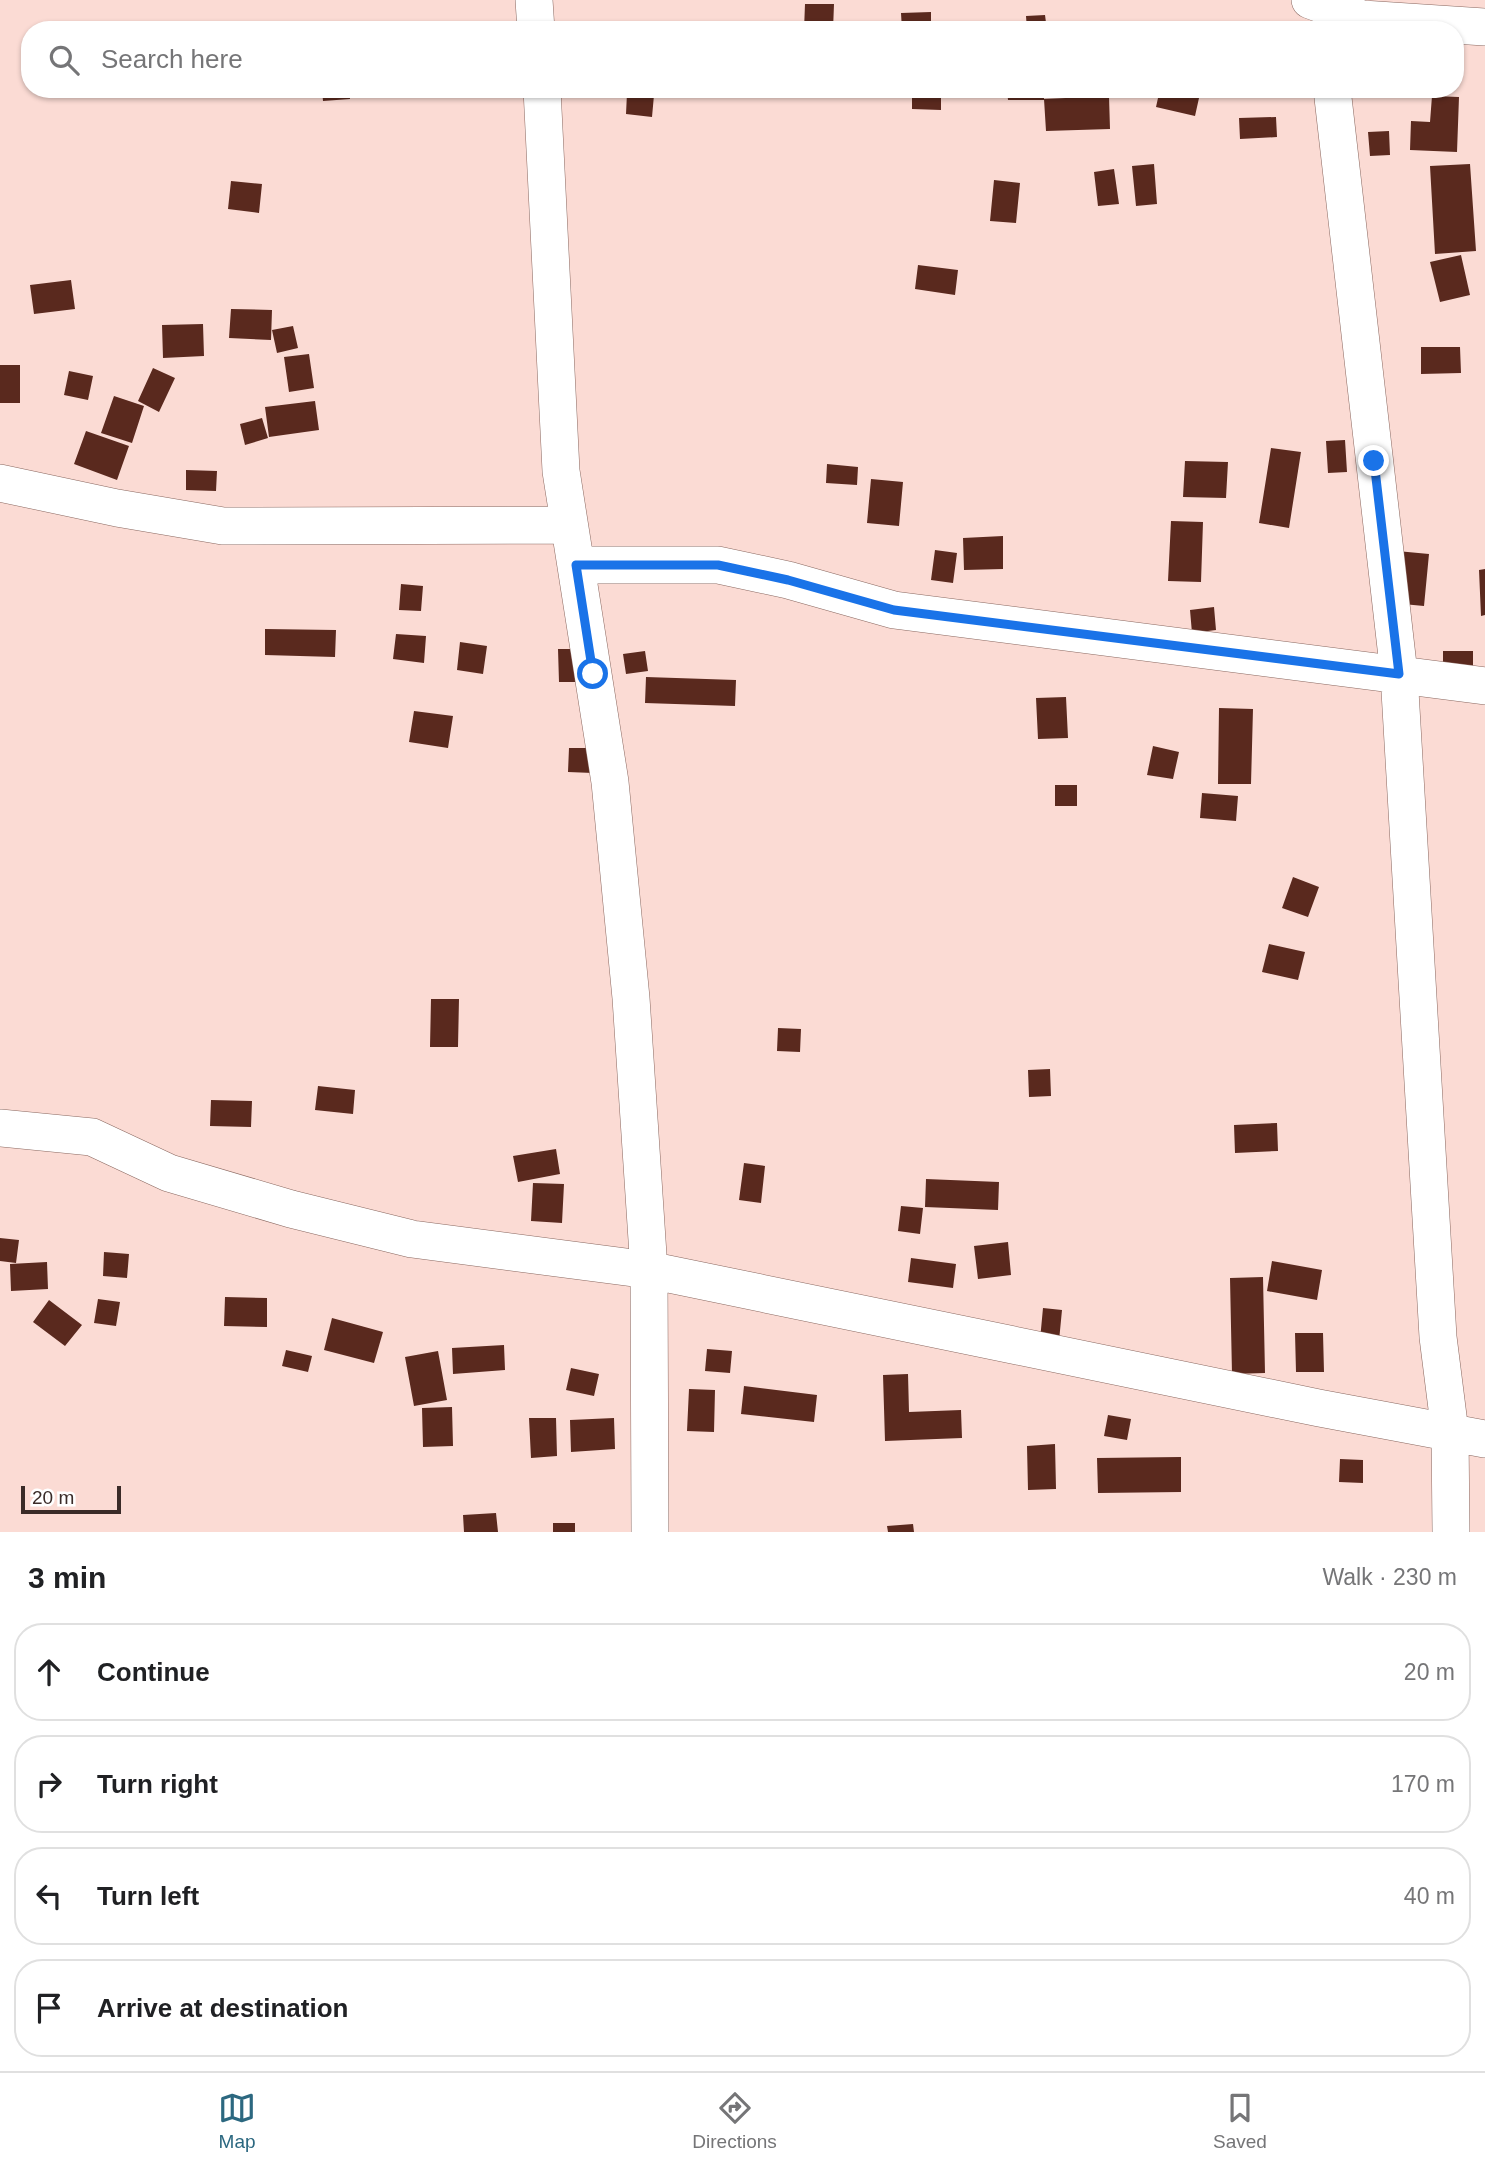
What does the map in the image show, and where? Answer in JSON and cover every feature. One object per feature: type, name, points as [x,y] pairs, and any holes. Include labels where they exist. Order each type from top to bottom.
[{"type":"street","points":[[534,0],[536,21]]},
{"type":"street","points":[[1320,9],[1362,19],[1393,21]]},
{"type":"street","points":[[1464,26],[1485,27]]},
{"type":"street","points":[[542,98],[561,471],[612,796],[631,998],[649,1270],[650,1532]]},
{"type":"street","points":[[1333,98],[1399,674],[1438,1336],[1468,1436],[1451,1532]]},
{"type":"street","points":[[0,483],[117,508],[223,526],[569,525]]},
{"type":"street","points":[[576,565],[718,565],[788,580],[894,610],[1485,686]]},
{"type":"street","points":[[0,1128],[92,1137],[169,1173],[291,1209],[412,1239],[649,1270],[1319,1408],[1468,1436]]},
{"type":"building","points":[[805,4],[834,4],[833,21],[804,21]]},
{"type":"building","points":[[931,12],[931,21],[901,21],[901,13]]},
{"type":"building","points":[[1045,15],[1046,21],[1026,21],[1026,16]]},
{"type":"building","points":[[323,98],[350,99],[323,101]]},
{"type":"building","points":[[627,98],[654,98],[652,117],[626,114]]},
{"type":"building","points":[[912,98],[941,98],[941,110],[912,109]]},
{"type":"building","points":[[1008,98],[1044,98],[1044,100]]},
{"type":"building","points":[[1109,98],[1110,129],[1046,131],[1044,99]]},
{"type":"building","points":[[1158,98],[1199,98],[1195,116],[1156,107]]},
{"type":"building","points":[[1432,98],[1459,98],[1457,152],[1410,150],[1411,121],[1430,122]]},
{"type":"building","points":[[1276,117],[1277,137],[1240,139],[1239,118]]},
{"type":"building","points":[[1389,131],[1390,155],[1370,156],[1368,132]]},
{"type":"building","points":[[1154,164],[1157,204],[1136,206],[1132,166]]},
{"type":"building","points":[[1470,164],[1476,251],[1435,254],[1430,166]]},
{"type":"building","points":[[1114,169],[1119,204],[1098,206],[1094,172]]},
{"type":"building","points":[[994,180],[1020,183],[1016,223],[990,221]]},
{"type":"building","points":[[231,181],[262,184],[259,213],[228,209]]},
{"type":"building","points":[[1461,255],[1470,295],[1440,302],[1430,262]]},
{"type":"building","points":[[918,265],[958,270],[955,295],[915,289]]},
{"type":"building","points":[[71,280],[75,309],[34,314],[30,285]]},
{"type":"building","points":[[231,309],[272,310],[271,340],[229,338]]},
{"type":"building","points":[[203,324],[204,356],[163,358],[162,325]]},
{"type":"building","points":[[293,326],[298,348],[277,353],[272,330]]},
{"type":"building","points":[[1421,347],[1460,347],[1461,373],[1421,374]]},
{"type":"building","points":[[309,354],[314,388],[289,392],[284,357]]},
{"type":"building","points":[[0,365],[20,365],[20,403],[0,403]]},
{"type":"building","points":[[153,368],[175,378],[159,412],[138,401]]},
{"type":"building","points":[[69,371],[93,376],[88,400],[64,395]]},
{"type":"building","points":[[114,396],[144,406],[132,443],[101,433]]},
{"type":"building","points":[[315,401],[319,430],[269,437],[265,407]]},
{"type":"building","points":[[262,418],[268,438],[245,445],[240,424]]},
{"type":"building","points":[[86,431],[129,446],[117,480],[74,464]]},
{"type":"building","points":[[1345,440],[1347,472],[1328,473],[1326,441]]},
{"type":"building","points":[[1271,448],[1301,452],[1289,528],[1259,523]]},
{"type":"building","points":[[1185,461],[1228,462],[1226,498],[1183,497]]},
{"type":"building","points":[[827,464],[858,467],[857,485],[826,483]]},
{"type":"building","points":[[186,470],[217,471],[216,491],[186,490]]},
{"type":"building","points":[[871,479],[903,482],[899,526],[867,523]]},
{"type":"building","points":[[1171,521],[1203,522],[1201,582],[1168,581]]},
{"type":"building","points":[[1003,536],[1003,569],[964,570],[963,538]]},
{"type":"building","points":[[935,550],[957,553],[953,583],[931,580]]},
{"type":"building","points":[[1397,551],[1429,554],[1424,606],[1392,603]]},
{"type":"building","points":[[1485,569],[1485,615],[1481,616],[1479,570]]},
{"type":"building","points":[[401,584],[423,586],[421,611],[399,610]]},
{"type":"building","points":[[1214,607],[1216,630],[1192,633],[1190,610]]},
{"type":"building","points":[[265,629],[336,630],[335,657],[265,655]]},
{"type":"building","points":[[396,634],[426,636],[424,663],[393,659]]},
{"type":"building","points":[[460,642],[487,646],[483,674],[457,670]]},
{"type":"building","points":[[558,649],[580,649],[581,682],[559,682]]},
{"type":"building","points":[[645,651],[648,671],[626,674],[623,654]]},
{"type":"building","points":[[1443,651],[1473,651],[1473,682],[1443,682]]},
{"type":"building","points":[[646,677],[736,680],[735,706],[645,703]]},
{"type":"building","points":[[1066,697],[1068,738],[1038,739],[1036,698]]},
{"type":"building","points":[[1219,708],[1253,709],[1251,784],[1218,784]]},
{"type":"building","points":[[414,711],[453,716],[448,748],[409,742]]},
{"type":"building","points":[[1153,746],[1179,752],[1173,779],[1147,775]]},
{"type":"building","points":[[569,748],[594,748],[593,773],[568,772]]},
{"type":"building","points":[[1055,785],[1077,785],[1077,806],[1055,806]]},
{"type":"building","points":[[1202,793],[1238,796],[1236,821],[1200,818]]},
{"type":"building","points":[[1293,877],[1319,887],[1308,917],[1282,908]]},
{"type":"building","points":[[1269,944],[1305,952],[1298,980],[1262,972]]},
{"type":"building","points":[[431,999],[459,999],[458,1047],[430,1047]]},
{"type":"building","points":[[778,1028],[801,1029],[800,1052],[777,1051]]},
{"type":"building","points":[[1050,1069],[1051,1096],[1029,1097],[1028,1070]]},
{"type":"building","points":[[318,1086],[355,1090],[353,1114],[315,1110]]},
{"type":"building","points":[[211,1100],[252,1101],[251,1127],[210,1126]]},
{"type":"building","points":[[1277,1123],[1278,1151],[1235,1153],[1234,1125]]},
{"type":"building","points":[[556,1149],[560,1174],[518,1182],[513,1156]]},
{"type":"building","points":[[744,1163],[765,1166],[761,1203],[739,1200]]},
{"type":"building","points":[[926,1179],[999,1182],[998,1210],[925,1207]]},
{"type":"building","points":[[533,1183],[564,1184],[562,1223],[531,1221]]},
{"type":"building","points":[[901,1206],[923,1208],[920,1234],[898,1231]]},
{"type":"building","points":[[0,1238],[19,1240],[16,1263],[0,1261]]},
{"type":"building","points":[[1008,1242],[1011,1275],[978,1279],[974,1246]]},
{"type":"building","points":[[104,1252],[129,1254],[127,1278],[103,1276]]},
{"type":"building","points":[[911,1258],[956,1264],[953,1288],[908,1282]]},
{"type":"building","points":[[1272,1261],[1322,1270],[1317,1300],[1267,1291]]},
{"type":"building","points":[[47,1262],[48,1289],[11,1291],[10,1264]]},
{"type":"building","points":[[1263,1277],[1265,1373],[1232,1374],[1230,1278]]},
{"type":"building","points":[[225,1297],[267,1298],[267,1327],[224,1326]]},
{"type":"building","points":[[98,1299],[120,1302],[116,1326],[94,1323]]},
{"type":"building","points":[[49,1300],[82,1325],[65,1346],[33,1322]]},
{"type":"building","points":[[1043,1308],[1062,1310],[1059,1341],[1040,1340]]},
{"type":"building","points":[[332,1318],[383,1332],[374,1363],[324,1350]]},
{"type":"building","points":[[1295,1333],[1323,1333],[1324,1372],[1296,1372]]},
{"type":"building","points":[[504,1345],[505,1370],[453,1374],[452,1348]]},
{"type":"building","points":[[707,1349],[732,1351],[730,1373],[705,1371]]},
{"type":"building","points":[[286,1350],[312,1356],[308,1372],[282,1366]]},
{"type":"building","points":[[438,1351],[447,1400],[414,1406],[405,1357]]},
{"type":"building","points":[[571,1368],[599,1374],[594,1396],[566,1390]]},
{"type":"building","points":[[908,1374],[909,1412],[961,1410],[962,1438],[885,1441],[883,1375]]},
{"type":"building","points":[[744,1386],[817,1395],[814,1422],[741,1414]]},
{"type":"building","points":[[689,1389],[715,1390],[714,1432],[687,1431]]},
{"type":"building","points":[[452,1407],[453,1446],[423,1447],[422,1408]]},
{"type":"building","points":[[1108,1415],[1131,1419],[1127,1440],[1104,1436]]},
{"type":"building","points":[[529,1418],[556,1418],[557,1456],[531,1458]]},
{"type":"building","points":[[614,1418],[615,1449],[571,1452],[570,1420]]},
{"type":"building","points":[[1055,1444],[1056,1489],[1028,1490],[1027,1446]]},
{"type":"building","points":[[1181,1457],[1181,1492],[1098,1493],[1097,1458]]},
{"type":"building","points":[[1340,1459],[1363,1460],[1363,1483],[1339,1482]]},
{"type":"building","points":[[496,1513],[498,1532],[464,1532],[463,1515]]},
{"type":"building","points":[[553,1523],[575,1523],[575,1532],[553,1532]]},
{"type":"building","points":[[913,1524],[914,1532],[888,1532],[887,1526]]},
{"type":"route","points":[[593,674],[576,565],[718,565],[788,580],[894,610],[1399,674],[1374,461]]}]
